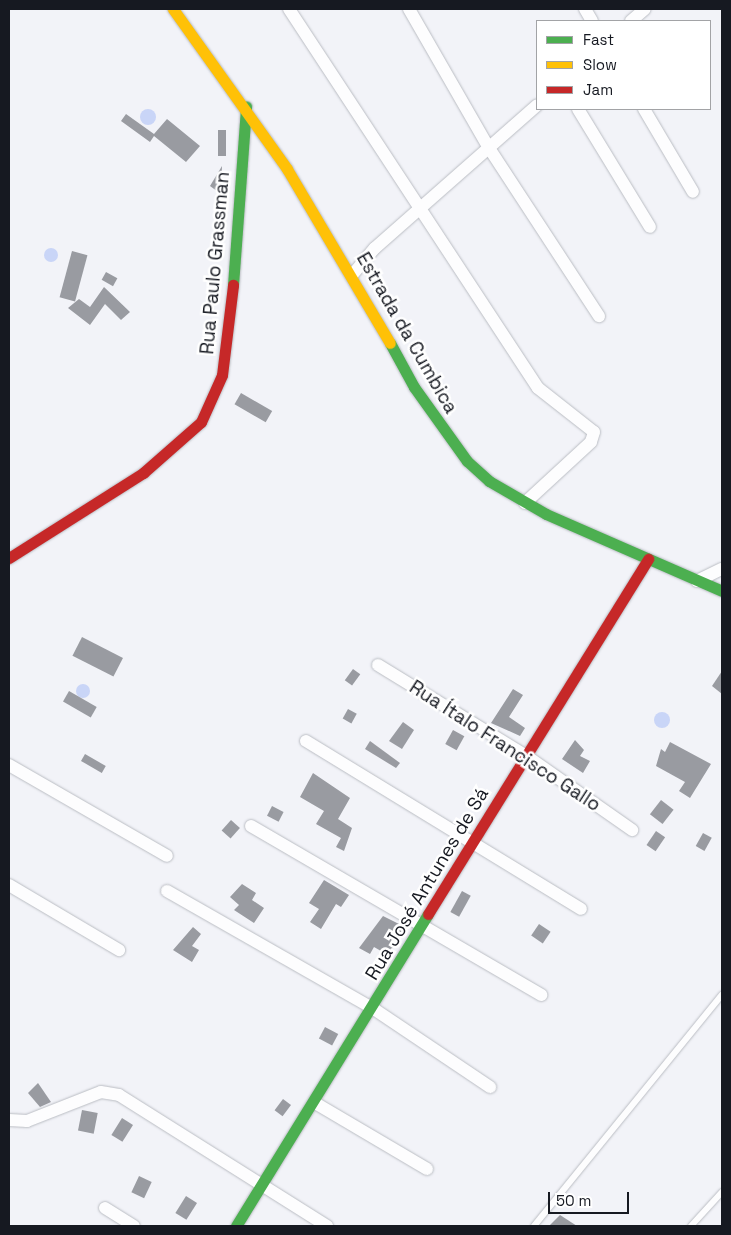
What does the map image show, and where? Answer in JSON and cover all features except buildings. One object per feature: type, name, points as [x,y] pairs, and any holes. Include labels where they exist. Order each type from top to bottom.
[{"type":"street","name":"Estrada da Cumbica","points":[[173,9],[246,106],[353,274],[391,349],[450,442],[489,481],[525,502],[722,591]]},
{"type":"street","points":[[289,9],[538,388],[594,432],[591,442],[525,502]]},
{"type":"street","points":[[409,9],[489,148],[599,316]]},
{"type":"street","points":[[585,9],[591,20]]},
{"type":"street","points":[[632,20],[645,9]]},
{"type":"street","name":"Rua Paulo Grassman","points":[[9,558],[143,473],[201,422],[222,375],[229,340],[246,106]]},
{"type":"street","points":[[353,274],[420,208],[536,106]]},
{"type":"street","points":[[579,110],[650,227]]},
{"type":"street","points":[[645,110],[693,192]]},
{"type":"street","name":"Rua José Antunes de Sá","points":[[236,1226],[374,1009],[470,842],[648,559]]},
{"type":"street","points":[[697,581],[722,569]]},
{"type":"street","name":"Rua Ítalo Francisco Gallo","points":[[378,665],[525,755],[632,830]]},
{"type":"street","points":[[306,741],[581,909]]},
{"type":"street","points":[[9,765],[167,856]]},
{"type":"street","points":[[251,826],[423,923],[541,995]]},
{"type":"street","points":[[9,885],[119,950]]},
{"type":"street","points":[[167,891],[374,1009],[490,1086]]},
{"type":"street","points":[[9,1120],[27,1121],[101,1092],[119,1095],[327,1226]]},
{"type":"street","points":[[314,1103],[427,1169]]},
{"type":"street","points":[[105,1208],[134,1226]]},
{"type":"lane","points":[[534,1226],[722,995]]},
{"type":"lane","points":[[691,1226],[722,1192]]},
{"type":"water","points":[[148,109],[156,117],[148,125],[140,117]]},
{"type":"water","points":[[48,248],[54,248],[58,255],[54,262],[48,262],[44,258],[44,252]]},
{"type":"water","points":[[80,684],[86,684],[90,691],[86,698],[80,698],[76,694],[76,688]]},
{"type":"water","points":[[662,712],[670,720],[662,728],[654,720]]},
{"type":"traffic: fast","points":[[233,285],[246,106]]},
{"type":"traffic: fast","points":[[390,343],[414,387],[467,461],[489,481],[546,514],[722,591]]},
{"type":"traffic: fast","points":[[236,1226],[428,914]]},
{"type":"traffic: slow","points":[[173,9],[287,169],[390,343]]},
{"type":"traffic: jam","points":[[9,558],[143,473],[201,422],[222,375],[233,285]]},
{"type":"traffic: jam","points":[[428,914],[648,559]]}]
